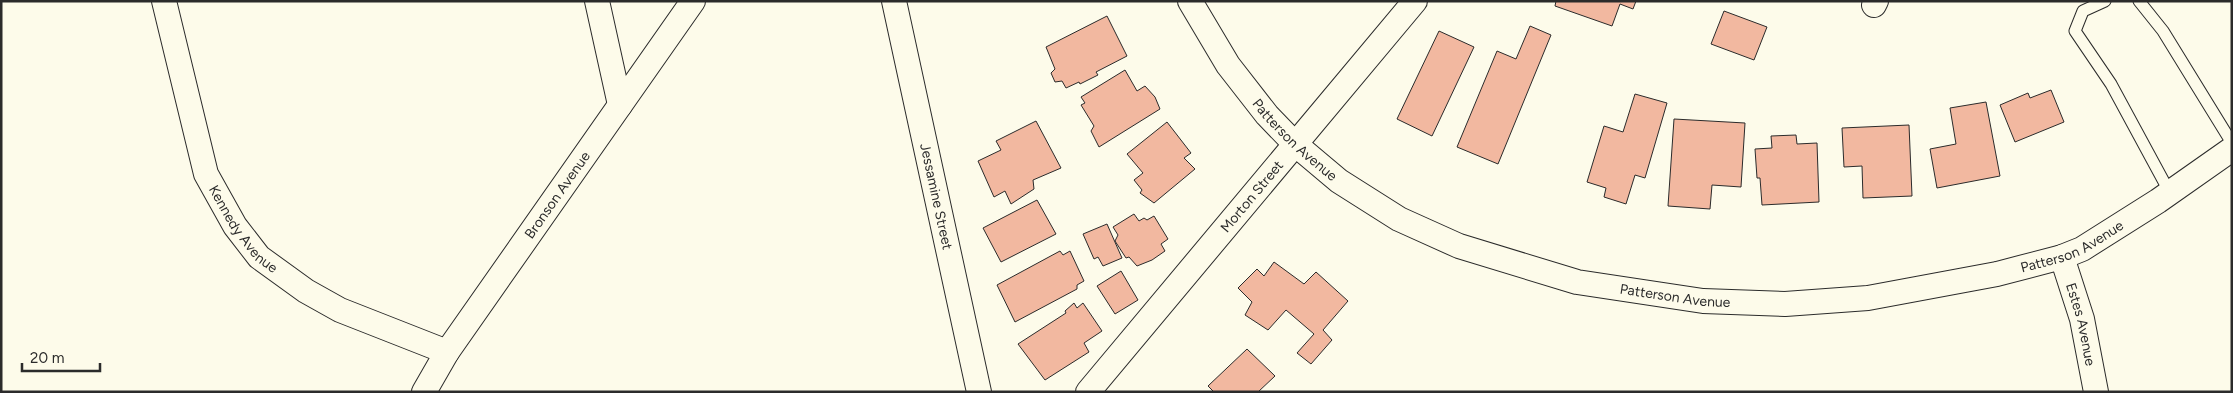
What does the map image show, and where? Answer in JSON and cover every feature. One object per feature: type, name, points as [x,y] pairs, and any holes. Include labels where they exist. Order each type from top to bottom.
[{"type":"street","name":"Kennedy Avenue","points":[[164,1],[206,174],[235,226],[259,257],[306,292],[340,310],[447,352]]},
{"type":"street","points":[[597,1],[620,105]]},
{"type":"street","name":"Bronson Avenue","points":[[424,392],[447,352],[692,1]]},
{"type":"street","name":"Jessamine Street","points":[[894,1],[979,392]]},
{"type":"street","name":"Patterson Avenue","points":[[1190,1],[1228,65],[1267,115],[1295,144],[1339,181],[1400,219],[1459,246],[1577,282],[1693,300],[1785,304],[1868,298],[1997,274],[2062,257],[2082,249],[2170,193],[2232,148]]},
{"type":"street","name":"Morton Street","points":[[1088,392],[1415,1]]},
{"type":"street","name":"Estes Avenue","points":[[2062,257],[2082,319],[2096,392]]},
{"type":"lane","points":[[2105,1],[2083,11],[2075,30],[2111,84],[2170,193]]},
{"type":"lane","points":[[2139,1],[2163,31],[2232,143]]},
{"type":"building","points":[[1556,1],[1636,1],[1633,9],[1620,4],[1612,26],[1555,6]]},
{"type":"building","points":[[1724,11],[1767,27],[1754,60],[1711,44]]},
{"type":"building","points":[[1107,16],[1127,56],[1096,72],[1098,75],[1080,84],[1079,82],[1066,88],[1062,81],[1055,82],[1051,73],[1055,69],[1046,47]]},
{"type":"building","points":[[1530,26],[1551,35],[1498,164],[1457,147],[1497,51],[1516,59]]},
{"type":"building","points":[[1439,31],[1474,47],[1432,136],[1397,119]]},
{"type":"building","points":[[1125,70],[1137,91],[1145,86],[1155,97],[1160,109],[1099,147],[1091,131],[1094,126],[1081,105],[1085,103],[1081,97]]},
{"type":"building","points":[[2051,90],[2064,122],[2015,142],[2000,105],[2028,93],[2030,98]]},
{"type":"building","points":[[1635,94],[1667,103],[1645,178],[1635,175],[1626,204],[1604,197],[1606,188],[1587,182],[1604,126],[1623,132]]},
{"type":"building","points":[[1986,102],[2000,176],[1937,188],[1930,149],[1956,144],[1950,108]]},
{"type":"building","points":[[1674,119],[1745,123],[1741,187],[1712,185],[1710,209],[1668,206]]},
{"type":"building","points":[[1036,121],[1061,168],[1033,180],[1034,189],[1011,204],[1005,191],[994,197],[978,161],[1001,150],[996,141]]},
{"type":"building","points":[[1167,122],[1191,153],[1184,158],[1195,169],[1154,203],[1140,193],[1142,190],[1134,180],[1143,173],[1127,154]]},
{"type":"building","points":[[1909,125],[1912,196],[1863,198],[1862,166],[1844,167],[1842,128]]},
{"type":"building","points":[[1796,135],[1797,144],[1817,143],[1819,202],[1762,205],[1760,178],[1757,178],[1755,149],[1772,148],[1771,136]]},
{"type":"building","points":[[1037,200],[1056,234],[1001,262],[983,228]]},
{"type":"building","points":[[1134,214],[1139,221],[1144,218],[1147,220],[1154,216],[1168,239],[1161,244],[1165,251],[1152,260],[1137,266],[1129,257],[1126,258],[1115,241],[1118,235],[1113,227]]},
{"type":"building","points":[[1107,224],[1122,258],[1103,266],[1098,257],[1094,259],[1083,234]]},
{"type":"building","points":[[1060,251],[1063,255],[1070,251],[1084,281],[1077,285],[1077,289],[1015,322],[997,285]]},
{"type":"building","points":[[1274,262],[1304,284],[1316,272],[1348,301],[1323,330],[1332,340],[1311,364],[1297,353],[1314,334],[1286,310],[1268,330],[1245,315],[1252,302],[1238,288],[1257,269],[1264,276]]},
{"type":"building","points":[[1121,271],[1138,300],[1115,314],[1097,286]]},
{"type":"building","points":[[1074,303],[1077,308],[1083,303],[1102,331],[1084,343],[1089,352],[1045,380],[1018,344],[1066,313],[1065,311]]},
{"type":"building","points":[[1247,349],[1275,376],[1258,392],[1214,392],[1208,386]]}]
